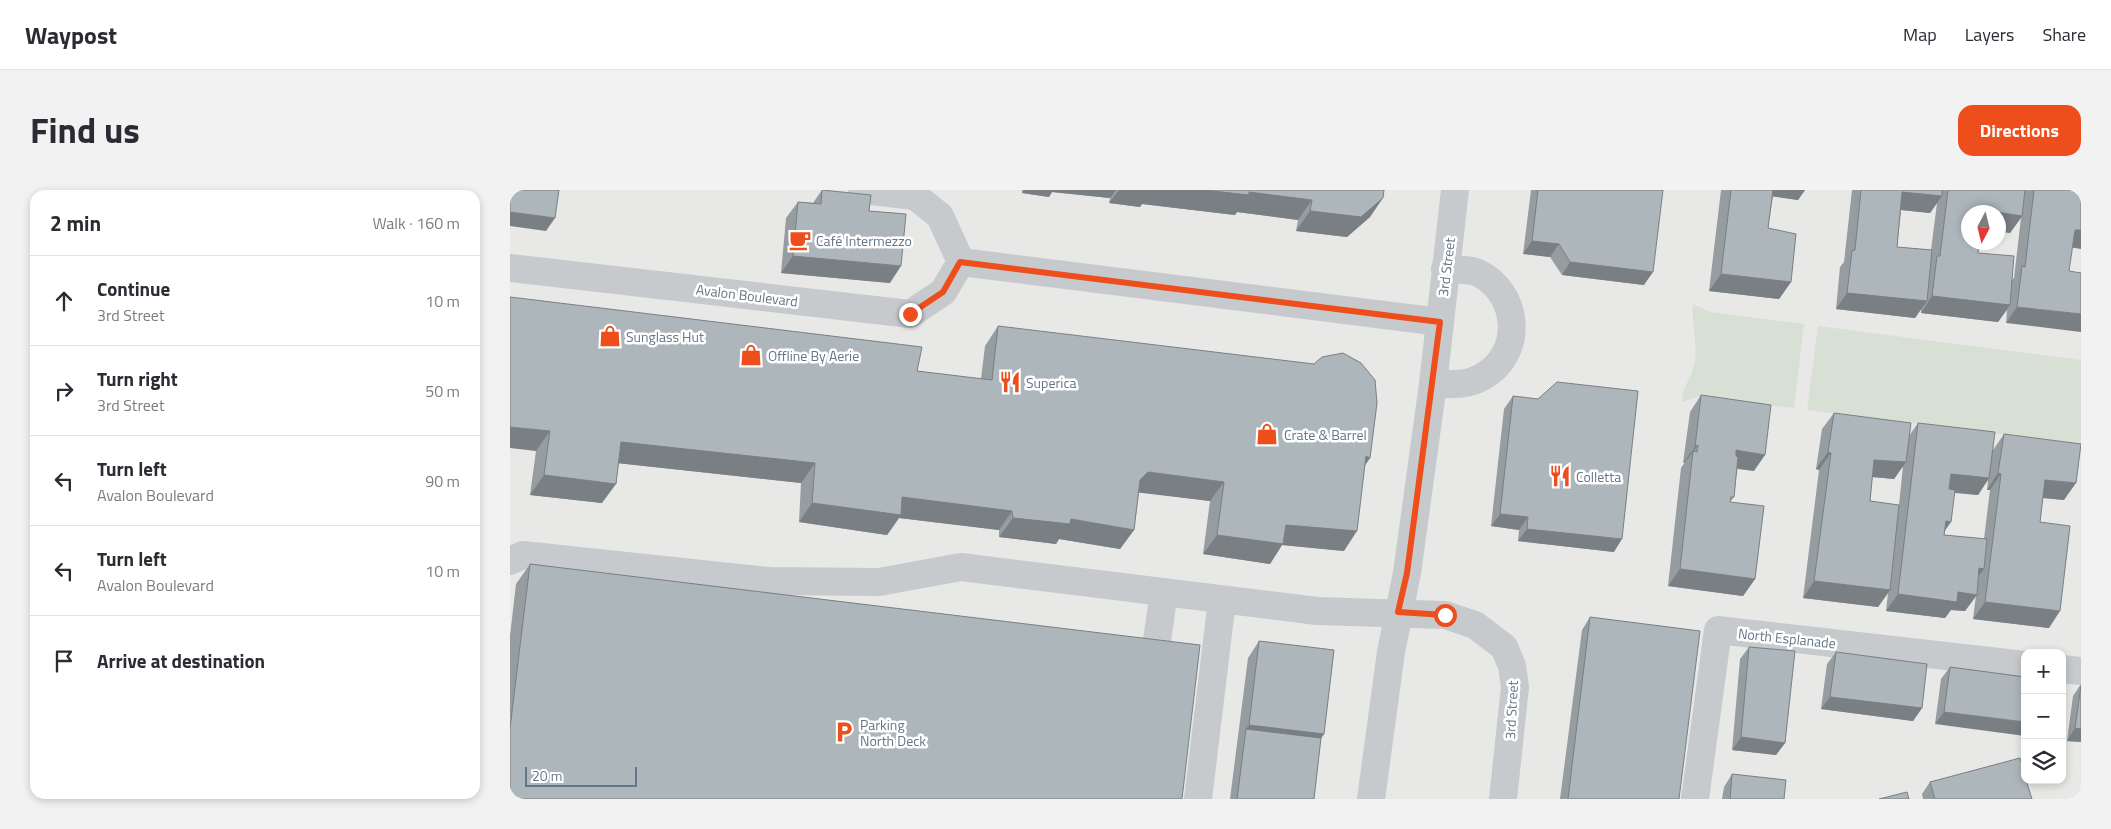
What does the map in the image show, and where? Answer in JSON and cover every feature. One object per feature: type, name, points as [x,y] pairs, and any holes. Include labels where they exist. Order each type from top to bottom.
[{"type":"street","points":[[862,190],[915,196],[940,216],[960,262],[1440,322]]},
{"type":"street","name":"3rd Street","points":[[1371,799],[1398,612],[1407,573],[1433,384],[1455,190]]},
{"type":"street","name":"Avalon Boulevard","points":[[510,268],[910,314],[943,292],[960,262]]},
{"type":"street","points":[[1433,384],[1464,384],[1482,378],[1497,366],[1508,350],[1513,332],[1511,313],[1504,295],[1491,281],[1474,271],[1445,269]]},
{"type":"street","points":[[510,561],[523,555],[769,581],[795,582],[880,582],[961,567],[1316,612],[1398,612]]},
{"type":"street","points":[[1154,661],[1164,592]]},
{"type":"street","points":[[1198,799],[1222,600]]},
{"type":"street","name":"3rd Street","points":[[1398,612],[1445,615],[1475,625],[1504,647],[1512,666],[1515,687],[1503,799]]},
{"type":"street","name":"North Esplanade","points":[[1694,799],[1718,630],[2021,665]]},
{"type":"street","points":[[2066,669],[2081,671]]},
{"type":"shaded area","points":[[510,190],[2081,190],[2081,799],[510,799]]},
{"type":"shaded area","points":[[1693,304],[1710,312],[1804,324],[1794,408],[1698,397],[1682,402],[1683,392],[1693,371],[1695,358]]},
{"type":"shaded area","points":[[1818,326],[2081,360],[2081,444],[1807,410]]},
{"type":"building","points":[[510,190],[559,190],[555,218],[510,212]]},
{"type":"building","points":[[822,190],[871,195],[869,211],[906,214],[901,266],[793,256],[798,202],[821,204]]},
{"type":"building","points":[[1204,190],[1384,190],[1383,198],[1361,217],[1310,211],[1312,200],[1249,192],[1249,195]]},
{"type":"building","points":[[1538,190],[1663,190],[1653,272],[1570,262],[1559,244],[1532,241]]},
{"type":"building","points":[[1731,190],[1773,190],[1768,228],[1796,234],[1791,282],[1721,274]]},
{"type":"building","points":[[1861,190],[1942,190],[1942,196],[1902,192],[1897,247],[1932,250],[1927,301],[1847,293],[1852,251],[1855,250]]},
{"type":"building","points":[[1948,190],[2025,190],[2022,216],[2006,213],[2006,205],[1961,205],[1961,250],[1978,250],[1978,253],[2014,256],[2010,305],[1932,296],[1937,256],[1940,256]]},
{"type":"building","points":[[2034,190],[2081,190],[2081,230],[2075,230],[2069,271],[2081,273],[2081,314],[2017,307],[2022,266],[2025,267]]},
{"type":"building","points":[[510,297],[922,347],[917,371],[992,380],[998,326],[1314,364],[1322,357],[1343,353],[1361,363],[1375,380],[1377,403],[1370,458],[1366,456],[1357,531],[1286,525],[1283,544],[1217,535],[1224,482],[1148,472],[1140,480],[1134,530],[1071,519],[1070,524],[1013,518],[1012,511],[902,497],[901,515],[812,503],[815,463],[621,442],[616,484],[544,475],[550,431],[510,427]]},
{"type":"building","points":[[1557,382],[1638,391],[1622,539],[1527,529],[1528,517],[1500,514],[1513,396],[1538,399]]},
{"type":"building","points":[[1701,395],[1771,405],[1765,455],[1736,450],[1736,456],[1738,457],[1734,497],[1731,497],[1730,502],[1764,506],[1755,579],[1680,569],[1693,451],[1697,452],[1698,445],[1695,447]]},
{"type":"building","points":[[1834,413],[1911,423],[1906,462],[1874,460],[1870,501],[1899,505],[1890,590],[1814,581],[1831,453],[1828,452]]},
{"type":"building","points":[[1918,423],[1995,432],[1989,478],[1951,474],[1949,489],[1955,490],[1951,522],[1946,521],[1944,535],[1987,539],[1984,569],[1979,568],[1977,595],[1958,592],[1957,602],[1898,594]]},
{"type":"building","points":[[2004,434],[2081,444],[2076,483],[2045,480],[2040,522],[2070,526],[2060,611],[1985,602],[2001,474],[1998,473]]},
{"type":"building","name":"Parking North Deck","points":[[530,564],[1200,645],[1182,799],[510,799],[510,728]]},
{"type":"building","points":[[1590,617],[1700,631],[1679,799],[1568,799]]},
{"type":"building","points":[[1259,641],[1334,650],[1324,734],[1249,725]]},
{"type":"building","points":[[1749,647],[1795,651],[1785,743],[1741,737]]},
{"type":"building","points":[[1836,652],[1927,664],[1922,708],[1830,697]]},
{"type":"building","points":[[1950,667],[2021,676],[2021,722],[1944,712]]},
{"type":"building","points":[[2081,686],[2081,729],[2075,728]]},
{"type":"building","points":[[1246,729],[1321,738],[1314,799],[1237,799]]},
{"type":"building","points":[[2020,758],[2021,784],[2027,784],[2032,799],[1935,799],[1930,782]]},
{"type":"building","points":[[1732,774],[1786,780],[1784,799],[1730,799]]},
{"type":"building","points":[[1907,792],[1909,799],[1879,799]]},
{"type":"place","name":"Café Intermezzo","points":[[800,240]]},
{"type":"place","name":"Sunglass Hut","points":[[610,336]]},
{"type":"place","name":"Offline By Aerie","points":[[751,355]]},
{"type":"place","name":"Superica","points":[[1010,382]]},
{"type":"place","name":"Crate & Barrel","points":[[1267,434]]},
{"type":"place","name":"Colletta","points":[[1560,476]]},
{"type":"place","name":"Parking North Deck","points":[[844,732]]},
{"type":"route","points":[[910,314],[943,292],[960,262],[1440,322],[1407,573],[1398,612],[1445,615]]}]
